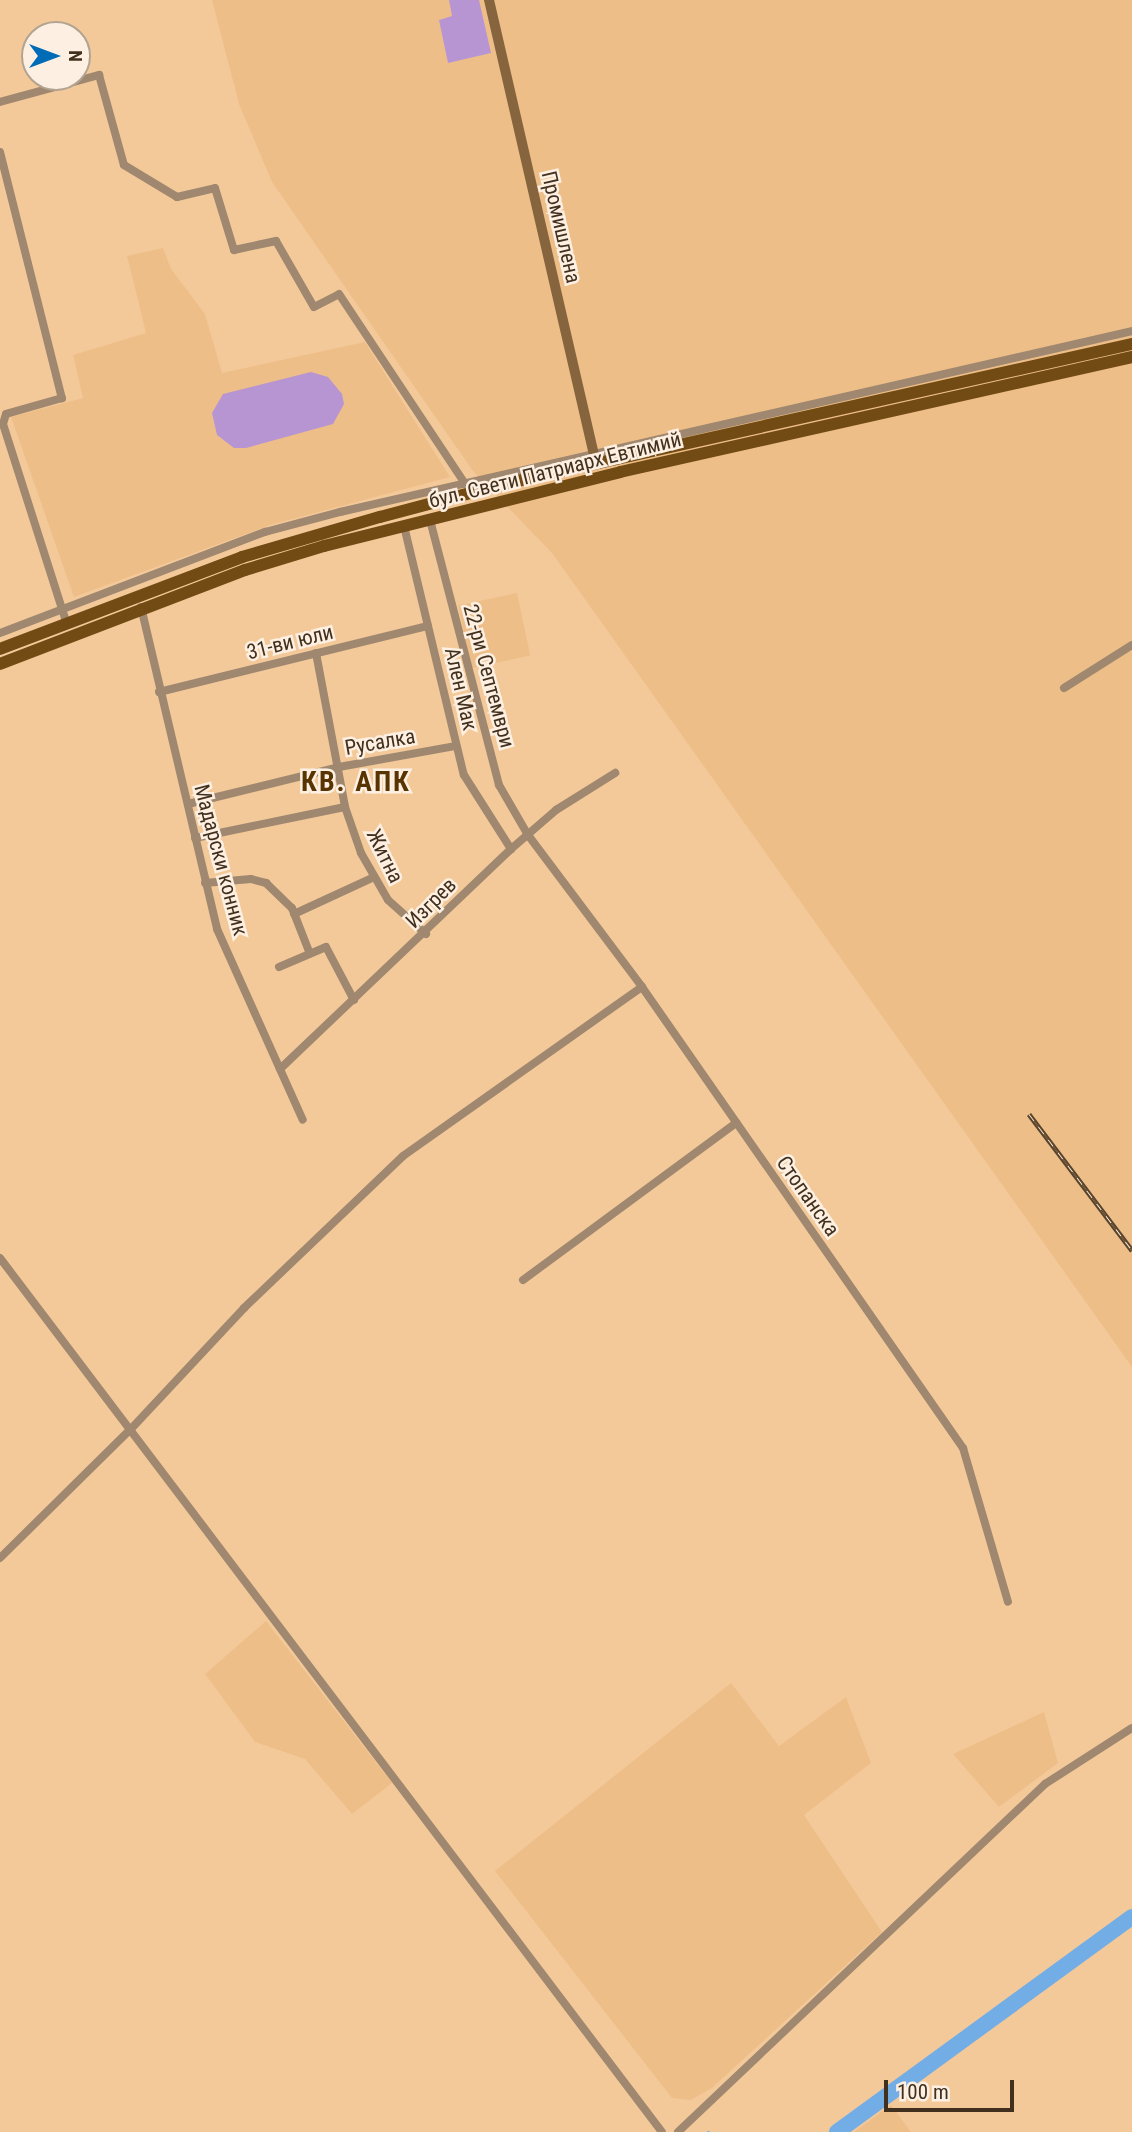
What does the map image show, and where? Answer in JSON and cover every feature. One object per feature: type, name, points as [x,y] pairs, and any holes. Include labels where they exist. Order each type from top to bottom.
[{"type":"main road","name":"Промишлена","points":[[489,0],[595,458]]},
{"type":"main road","name":"бул. Свети Патриарх Евтимий","points":[[0,664],[293,541],[595,458],[1132,344]]},
{"type":"main road","name":"бул. Свети Патриарх Евтимий","points":[[0,649],[67,624],[245,570],[404,526],[620,472],[1132,357]]},
{"type":"main road","points":[[572,484],[595,458],[620,472]]},
{"type":"street","points":[[0,102],[99,75],[124,165],[177,197],[215,188],[234,250],[276,241],[314,307],[339,294],[463,482],[477,492]]},
{"type":"street","points":[[0,152],[62,398],[6,414],[2,424],[67,624]]},
{"type":"street","points":[[0,633],[265,532],[463,482],[595,458],[1132,331]]},
{"type":"street","name":"22-ри Септември","points":[[429,520],[499,785],[528,835]]},
{"type":"street","name":"Ален Мак","points":[[404,526],[464,775],[511,849]]},
{"type":"street","name":"Мадарски конник","points":[[140,604],[217,929],[303,1121]]},
{"type":"street","name":"31-ви юли","points":[[159,692],[428,626]]},
{"type":"street","points":[[1064,688],[1132,645]]},
{"type":"street","name":"Житна","points":[[316,653],[345,807],[374,877],[388,900],[426,934]]},
{"type":"street","name":"Русалка","points":[[188,804],[339,767],[456,746]]},
{"type":"street","name":"Изгрев","points":[[280,1069],[426,934],[511,849],[615,772]]},
{"type":"street","points":[[195,838],[345,807]]},
{"type":"street","name":"Стопанска","points":[[528,835],[642,988],[963,1448],[1008,1602]]},
{"type":"street","points":[[295,914],[374,877]]},
{"type":"street","points":[[205,883],[251,879],[266,883],[295,914],[310,954]]},
{"type":"street","points":[[279,967],[326,947],[354,1000]]},
{"type":"street","points":[[0,1558],[130,1430],[244,1308],[403,1156],[642,988]]},
{"type":"street","points":[[523,1280],[736,1123]]},
{"type":"street","points":[[0,1258],[662,2132]]},
{"type":"street","points":[[678,2132],[1045,1784],[1132,1728]]},
{"type":"shaded area","points":[[212,0],[1132,0],[1132,1367],[552,553],[473,471],[272,182],[239,104]]},
{"type":"shaded area","points":[[449,0],[479,0],[491,53],[448,63],[439,20],[452,16]]},
{"type":"shaded area","points":[[163,248],[171,269],[205,314],[222,373],[365,342],[450,477],[270,525],[74,597],[11,417],[83,398],[73,355],[146,333],[127,256]]},
{"type":"shaded area","points":[[311,372],[328,377],[342,394],[344,404],[333,424],[246,448],[234,448],[217,435],[212,413],[223,394]]},
{"type":"shaded area","points":[[517,593],[530,656],[472,668],[458,605]]},
{"type":"shaded area","points":[[266,1621],[392,1783],[352,1814],[305,1759],[255,1742],[205,1674]]},
{"type":"shaded area","points":[[731,1683],[779,1746],[846,1697],[871,1763],[804,1815],[882,1932],[712,2088],[691,2100],[672,2098],[495,1871]]},
{"type":"shaded area","points":[[1044,1712],[1058,1763],[999,1807],[953,1754]]},
{"type":"shaded area","points":[[891,2105],[911,2132],[854,2132]]},
{"type":"waterway","points":[[837,2132],[1132,1917]]},
{"type":"railway","points":[[1029,1114],[1132,1250]]},
{"type":"district","name":"КВ. АПК","points":[[356,782]]}]
